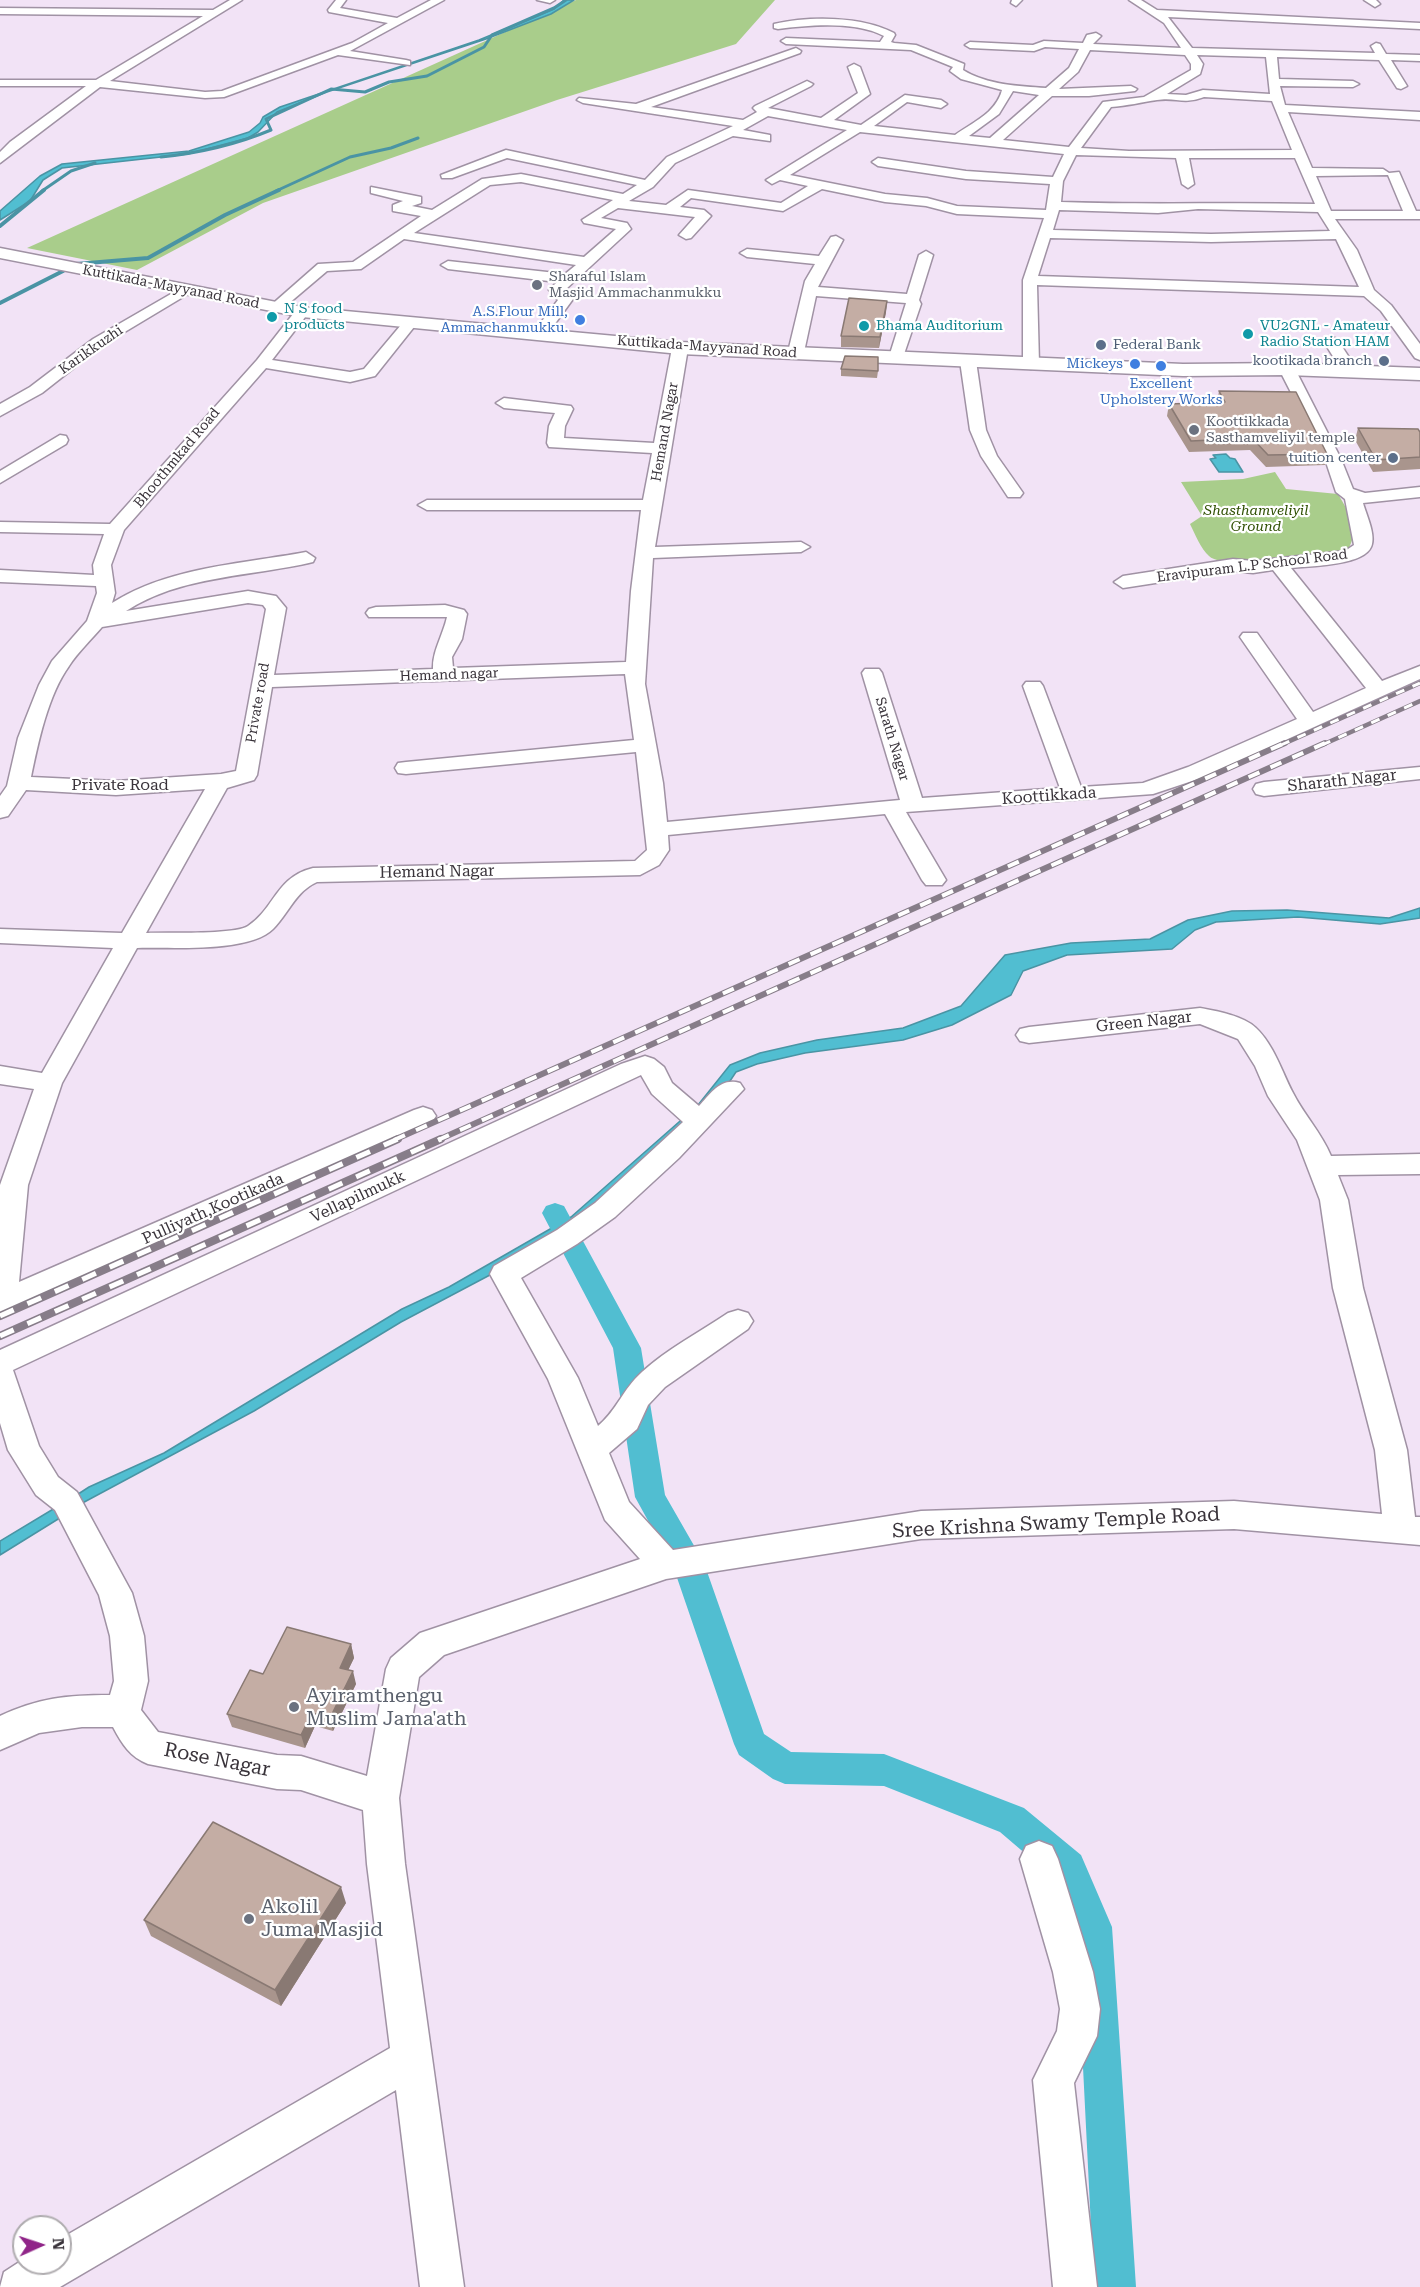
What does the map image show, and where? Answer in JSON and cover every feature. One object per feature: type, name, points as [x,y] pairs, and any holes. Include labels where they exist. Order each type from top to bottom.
[{"type":"main road","name":"Kuttikada-Mayyanad Road","points":[[7,254],[183,291],[302,312],[542,333],[680,348],[1183,370],[1287,369],[1420,374]]},
{"type":"street","points":[[0,159],[98,83],[237,0]]},
{"type":"street","points":[[341,0],[333,10],[399,22]]},
{"type":"street","points":[[0,82],[98,83],[215,95],[336,52],[439,0]]},
{"type":"street","points":[[1031,364],[1030,280],[1053,210],[1057,181],[1072,151],[1107,104],[1135,102],[1155,96],[1196,72],[1197,64],[1168,21],[1134,0]]},
{"type":"street","points":[[1283,4],[1293,19]]},
{"type":"street","points":[[0,11],[116,10],[215,13]]},
{"type":"street","points":[[803,22],[810,10]]},
{"type":"street","points":[[1156,13],[1261,13],[1293,19],[1420,26]]},
{"type":"street","points":[[1168,21],[1210,21],[1207,14]]},
{"type":"street","points":[[1314,19],[1315,30]]},
{"type":"street","points":[[778,26],[803,22],[854,25],[886,31],[890,35],[885,43],[892,46]]},
{"type":"street","points":[[1402,25],[1410,39]]},
{"type":"street","points":[[1369,32],[1382,58],[1401,86]]},
{"type":"street","points":[[966,175],[986,149],[1074,70],[1091,37],[1271,54],[1420,58]]},
{"type":"street","points":[[786,40],[912,47],[960,66],[956,71],[960,75],[985,84],[1076,93],[1167,88]]},
{"type":"street","points":[[970,45],[1034,48],[1044,44],[1085,48]]},
{"type":"street","points":[[639,107],[796,51]]},
{"type":"street","points":[[336,52],[406,63]]},
{"type":"street","points":[[1271,54],[1278,103],[1326,211],[1350,250],[1368,292],[1386,308],[1420,355]]},
{"type":"street","points":[[1273,78],[1352,84],[1336,57]]},
{"type":"street","points":[[823,122],[864,94],[854,67]]},
{"type":"street","points":[[985,84],[996,73]]},
{"type":"street","points":[[807,84],[759,108],[766,112],[823,122],[956,140],[986,149],[1182,156],[1301,154]]},
{"type":"street","points":[[956,140],[996,111],[1006,98],[1008,87]]},
{"type":"street","points":[[1155,96],[1187,99],[1203,93],[1278,103],[1420,116]]},
{"type":"street","points":[[752,192],[861,128],[905,98],[941,104]]},
{"type":"street","points":[[584,100],[745,124]]},
{"type":"street","points":[[542,333],[566,299],[556,290],[624,229],[622,226],[589,220],[648,184],[671,160],[732,132],[766,112]]},
{"type":"street","points":[[1100,112],[1135,114]]},
{"type":"street","points":[[1392,114],[1405,129]]},
{"type":"street","points":[[732,132],[766,138]]},
{"type":"street","points":[[835,142],[859,145]]},
{"type":"street","points":[[447,175],[506,154],[648,184]]},
{"type":"street","points":[[1182,156],[1188,184]]},
{"type":"street","points":[[878,162],[966,175],[1057,181]]},
{"type":"street","points":[[1308,172],[1389,174],[1416,215]]},
{"type":"street","points":[[778,176],[885,198],[927,202],[957,210],[1175,209],[1204,221],[1246,232],[1340,235]]},
{"type":"street","points":[[276,307],[323,267],[333,264],[356,266],[479,185],[506,178],[528,179],[621,201],[699,213],[704,216],[686,235]]},
{"type":"street","points":[[669,209],[688,194],[783,207],[821,184]]},
{"type":"street","points":[[376,190],[416,200],[398,208],[433,214]]},
{"type":"street","points":[[578,207],[601,211]]},
{"type":"street","points":[[1045,234],[1326,211],[1416,215]]},
{"type":"street","points":[[402,235],[587,262]]},
{"type":"street","points":[[796,352],[812,281],[836,240]]},
{"type":"street","points":[[747,253],[824,261]]},
{"type":"street","points":[[897,357],[926,255]]},
{"type":"street","points":[[448,265],[568,279]]},
{"type":"street","points":[[1030,280],[1141,286],[1368,292]]},
{"type":"street","name":"Karikkuzhi","points":[[0,411],[36,390],[98,342],[183,291]]},
{"type":"street","points":[[810,291],[903,297],[912,300]]},
{"type":"street","name":"Bhoothmkad Road","points":[[96,622],[106,593],[102,565],[115,529],[262,363],[302,312]]},
{"type":"street","points":[[262,363],[350,377],[364,375],[369,373],[411,322]]},
{"type":"street","points":[[1332,342],[1350,371]]},
{"type":"street","name":"Hemand Nagar","points":[[130,941],[244,937],[260,932],[297,880],[313,874],[640,868],[651,860],[658,850],[654,830],[652,783],[634,684],[651,505],[680,348]]},
{"type":"street","points":[[968,361],[978,430],[989,456],[1014,494]]},
{"type":"street","points":[[1287,369],[1317,432],[1333,459],[1345,492],[1353,497],[1420,492]]},
{"type":"street","points":[[504,403],[565,409],[557,426],[555,443],[663,448]]},
{"type":"street","points":[[0,478],[60,440]]},
{"type":"street","name":"Eravipuram L.P School Road","points":[[1123,582],[1233,565],[1278,564],[1350,556],[1362,548],[1364,542],[1353,497]]},
{"type":"street","points":[[427,505],[651,505]]},
{"type":"street","points":[[0,527],[115,529]]},
{"type":"street","points":[[645,553],[801,547]]},
{"type":"street","points":[[0,811],[19,783],[29,738],[59,665],[96,622],[131,598],[168,584],[306,558]]},
{"type":"street","points":[[1278,564],[1380,691]]},
{"type":"street","points":[[0,576],[105,581]]},
{"type":"street","name":"Private road","points":[[96,622],[238,598],[258,597],[269,600],[276,608],[246,775],[242,778],[221,782]]},
{"type":"street","name":"Hemand Nagar","points":[[376,614],[445,611],[457,614],[452,639],[442,657],[444,675]]},
{"type":"street","points":[[1250,637],[1308,722]]},
{"type":"street","name":"Hemand nagar","points":[[262,681],[636,668]]},
{"type":"street","name":"Koottikkada","points":[[654,830],[903,806],[1152,787],[1196,772],[1420,672]]},
{"type":"street","name":"Sarath Nagar","points":[[872,673],[903,806],[934,880]]},
{"type":"street","points":[[1033,686],[1073,794]]},
{"type":"street","points":[[406,768],[645,745]]},
{"type":"street","name":"Sharath Nagar","points":[[1264,789],[1420,773]]},
{"type":"street","points":[[1,1302],[14,1185],[49,1083],[221,782]]},
{"type":"street","name":"Private Road","points":[[19,783],[116,788],[221,782]]},
{"type":"street","points":[[0,936],[130,941]]},
{"type":"street","name":"Green Nagar","points":[[1029,1035],[1200,1016],[1231,1025],[1247,1033],[1268,1066],[1281,1096],[1310,1138],[1334,1200],[1348,1288],[1410,1530]]},
{"type":"street","name":"Vellapilmukk","points":[[0,1363],[630,1070],[645,1065],[655,1073],[661,1088],[699,1121]]},
{"type":"street","points":[[0,1075],[49,1083]]},
{"type":"street","points":[[666,1565],[616,1510],[563,1378],[504,1274],[604,1211],[653,1168],[731,1089]]},
{"type":"street","name":"Pulliyath,Kootikada","points":[[1,1302],[423,1116]]},
{"type":"street","points":[[1320,1166],[1420,1164]]},
{"type":"street","points":[[592,1449],[626,1420],[635,1398],[654,1379],[738,1321]]},
{"type":"street","points":[[0,1374],[24,1450],[47,1486],[66,1501],[115,1593],[127,1636],[130,1681],[123,1711],[82,1711],[35,1717],[0,1734]]},
{"type":"street","name":"Sree Krishna Swamy Temple Road","points":[[442,2287],[386,1864],[381,1798],[403,1669],[432,1644],[666,1565],[921,1525],[1234,1515],[1410,1530]]},
{"type":"street","name":"Rose Nagar","points":[[123,1711],[133,1730],[148,1747],[277,1772],[301,1773],[381,1798]]},
{"type":"street","points":[[1039,1859],[1073,1972],[1080,2009],[1077,2036],[1053,2080],[1075,2287]]},
{"type":"street","points":[[72,2256],[412,2058]]},
{"type":"street","points":[[19,2287],[40,2275]]},
{"type":"green space","points":[[576,0],[775,0],[736,44],[557,100],[263,203],[137,270],[27,248]]},
{"type":"green space","name":"Shasthamveliyil Ground","points":[[1275,472],[1286,489],[1338,494],[1352,522],[1353,536],[1347,551],[1253,563],[1218,560],[1206,553],[1190,524],[1202,516],[1181,482],[1243,479]]},
{"type":"water","points":[[564,0],[574,0],[551,14],[486,39],[327,92],[277,112],[258,132],[248,138],[188,154],[62,168],[43,180],[30,201],[0,220],[0,211],[40,176],[62,164],[189,151],[249,132],[260,123],[263,117],[280,107],[479,40],[554,9]]},
{"type":"water","points":[[1226,454],[1235,459],[1243,472],[1219,472],[1210,459],[1216,458],[1213,455]]},
{"type":"water","points":[[1420,908],[1420,918],[1380,924],[1298,917],[1216,922],[1195,930],[1172,949],[1067,955],[1023,971],[1011,995],[952,1025],[903,1040],[805,1053],[757,1064],[736,1072],[726,1087],[694,1110],[730,1065],[760,1053],[817,1040],[903,1028],[961,1006],[1005,955],[1071,943],[1150,939],[1188,920],[1232,911],[1287,910],[1389,918]]},
{"type":"water","points":[[688,1114],[696,1121],[541,1248],[401,1322],[254,1411],[75,1507],[69,1500],[89,1487],[164,1453],[402,1309],[449,1287],[571,1217]]},
{"type":"water","points":[[55,1508],[63,1516],[0,1555],[0,1541]]},
{"type":"building","name":"Bhama Auditorium","points":[[849,298],[887,301],[880,337],[841,336]]},
{"type":"building","points":[[845,356],[878,357],[878,371],[841,369]]},
{"type":"building","points":[[1219,391],[1296,392],[1327,454],[1268,455],[1252,438],[1191,441],[1169,404],[1225,402]]},
{"type":"building","points":[[1358,428],[1418,429],[1420,457],[1376,460]]},
{"type":"building","name":"Ayiramthengu Muslim Jama'ath","points":[[287,1627],[351,1644],[340,1668],[353,1671],[330,1718],[312,1713],[301,1735],[227,1714],[250,1670],[263,1674]]},
{"type":"building","name":"Akolil Juma Masjid","points":[[213,1822],[341,1887],[275,1990],[144,1920]]},
{"type":"waterway","points":[[161,157],[217,148],[271,130],[266,119],[331,89],[365,92],[389,82],[427,76],[484,47],[492,35],[554,8],[566,0]]},
{"type":"waterway","points":[[276,191],[350,157],[391,148],[418,138]]},
{"type":"waterway","points":[[42,191],[71,171],[95,163]]},
{"type":"waterway","points":[[0,226],[44,190]]},
{"type":"waterway","points":[[76,264],[148,258],[225,215],[279,190]]},
{"type":"waterway","points":[[0,303],[63,271]]},
{"type":"waterway","points":[[555,1213],[627,1348],[650,1497],[688,1563],[751,1744],[785,1768],[884,1770],[1012,1820],[1068,1867],[1094,1927],[1115,2287]]},
{"type":"railway","points":[[1281,745],[1420,683]]},
{"type":"railway","points":[[1322,745],[1420,701]]},
{"type":"railway","points":[[394,1140],[1285,743]]},
{"type":"railway","points":[[438,1140],[1325,743]]},
{"type":"railway","points":[[0,1316],[398,1139]]},
{"type":"railway","points":[[0,1336],[441,1139]]},
{"type":"place","name":"Sharaful Islam Masjid Ammachanmukku","points":[[537,285]]},
{"type":"place","name":"N S food products","points":[[272,317]]},
{"type":"place","name":"A.S.Flour Mill, Ammachanmukku.","points":[[580,320]]},
{"type":"place","name":"Bhama Auditorium","points":[[864,326]]},
{"type":"place","name":"VU2GNL - Amateur Radio Station HAM","points":[[1248,334]]},
{"type":"place","name":"Federal Bank","points":[[1101,345]]},
{"type":"place","name":"kootikada branch","points":[[1384,361]]},
{"type":"place","name":"Mickeys","points":[[1135,364]]},
{"type":"place","name":"Excellent Upholstery Works","points":[[1161,366]]},
{"type":"place","name":"Koottikkada Sasthamveliyil temple","points":[[1194,430]]},
{"type":"place","name":"tuition center","points":[[1393,458]]},
{"type":"place","name":"Ayiramthengu Muslim Jama'ath","points":[[294,1707]]},
{"type":"place","name":"Akolil Juma Masjid","points":[[249,1919]]}]
